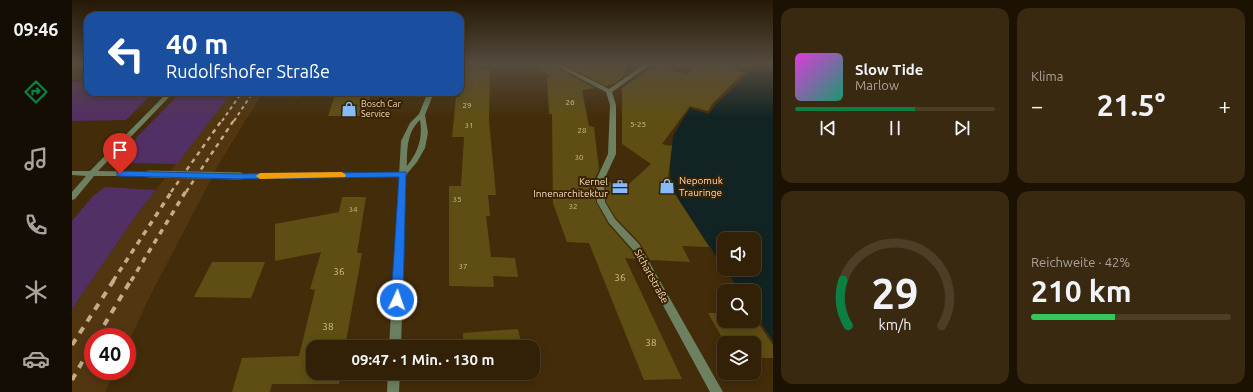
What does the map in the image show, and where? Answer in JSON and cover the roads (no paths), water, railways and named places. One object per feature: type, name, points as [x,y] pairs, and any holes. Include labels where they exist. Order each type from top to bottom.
[{"type":"street","points":[[592,82],[609,91],[622,82]]},
{"type":"street","name":"Sichartstraße","points":[[609,91],[613,105],[612,154],[600,180],[601,202],[612,221],[636,247],[717,392]]},
{"type":"street","points":[[72,197],[92,174],[167,96]]},
{"type":"street","points":[[395,340],[404,141],[412,124],[422,115],[429,96]]},
{"type":"street","points":[[72,173],[240,176],[403,174],[419,157],[424,141],[425,126],[422,115]]},
{"type":"street","points":[[393,392],[394,380]]},
{"type":"railway","points":[[222,121],[239,96]]},
{"type":"railway","points":[[234,121],[250,96]]},
{"type":"railway","points":[[171,192],[222,120]]},
{"type":"railway","points":[[186,192],[234,120]]},
{"type":"railway","points":[[113,281],[172,191]]},
{"type":"railway","points":[[131,281],[186,191]]},
{"type":"railway","points":[[72,345],[114,280]]},
{"type":"railway","points":[[102,328],[131,280]]},
{"type":"railway","points":[[72,380],[84,359]]},
{"type":"place","name":"Bosch Car Service","points":[[349,109]]},
{"type":"place","name":"Nepomuk Trauringe","points":[[667,186]]},
{"type":"place","name":"Kernel Innenarchitektur","points":[[620,187]]}]
